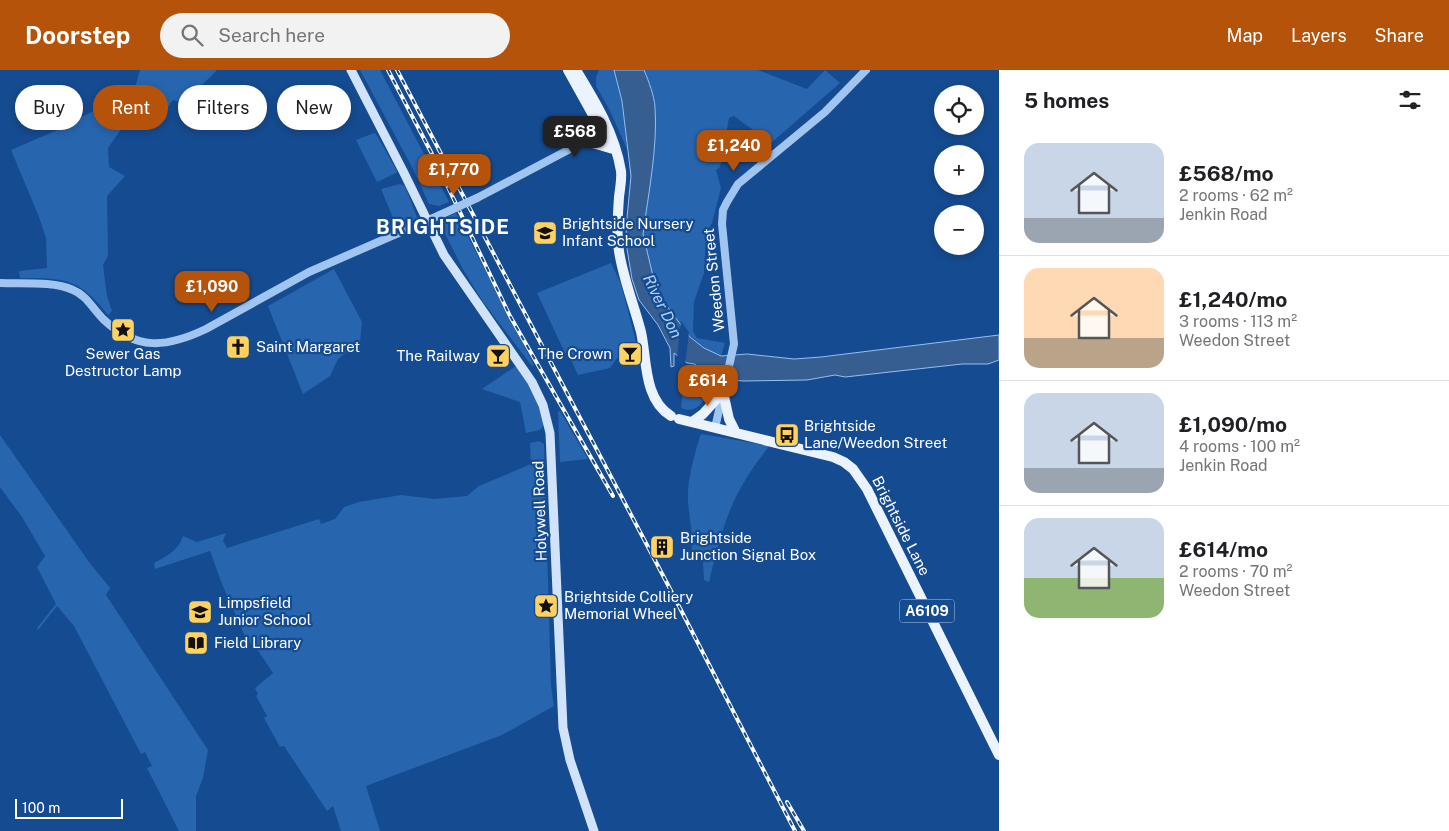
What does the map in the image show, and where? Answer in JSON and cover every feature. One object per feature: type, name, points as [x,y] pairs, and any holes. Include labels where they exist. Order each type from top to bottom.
[{"type":"main road","name":"Holywell Road","points":[[351,70],[404,173],[426,221],[453,269],[532,382],[547,418],[550,433],[563,728],[570,760],[594,831]]},
{"type":"main road","name":"A6109","points":[[571,70],[585,85],[606,131],[620,170],[619,250],[642,335],[647,376],[659,404],[675,417],[715,428]]},
{"type":"main road","name":"A6109","points":[[571,70],[594,117],[606,131]]},
{"type":"main road","points":[[585,85],[588,70]]},
{"type":"main road","points":[[594,117],[586,141],[615,153]]},
{"type":"main road","points":[[692,422],[703,414],[724,389]]},
{"type":"main road","points":[[724,389],[728,419],[736,433]]},
{"type":"main road","name":"Brightside Lane","points":[[715,428],[818,452],[844,462],[853,469],[869,493],[999,755]]},
{"type":"street","name":"Weedon Street","points":[[715,428],[734,344],[722,224],[723,210],[726,202],[738,184],[825,112],[866,70]]},
{"type":"street","points":[[0,283],[67,287],[82,295],[104,319],[120,333],[131,339],[143,343],[171,342],[206,330],[309,272],[477,198],[606,131]]},
{"type":"shaded area","points":[[140,70],[217,70],[202,85],[178,85],[178,101],[173,100],[168,107],[168,85],[136,85]]},
{"type":"shaded area","points":[[360,70],[380,70],[449,202],[439,206],[429,204],[413,169]]},
{"type":"shaded area","points":[[599,70],[614,70],[622,101],[627,149],[609,109],[596,86],[596,77]]},
{"type":"shaded area","points":[[644,70],[758,70],[807,89],[825,70],[840,83],[771,143],[734,116],[729,118],[720,167],[716,170],[721,188],[712,223],[706,234],[704,273],[694,302],[693,331],[697,338],[725,343],[721,356],[698,343],[684,328],[660,297],[651,270],[643,235],[655,134],[655,106]]},
{"type":"shaded area","points":[[93,111],[93,130],[121,130],[108,148],[109,167],[125,176],[107,196],[108,256],[103,265],[107,296],[112,311],[108,315],[98,303],[79,287],[60,280],[20,278],[19,271],[47,268],[46,238],[11,150],[57,130],[83,130],[83,116]]},
{"type":"shaded area","points":[[374,133],[397,171],[377,182],[356,140]]},
{"type":"shaded area","points":[[400,184],[405,186],[418,220],[398,230],[381,189]]},
{"type":"shaded area","points":[[456,213],[534,365],[532,366],[483,302],[464,271],[443,230],[447,217]]},
{"type":"shaded area","points":[[611,263],[621,284],[636,342],[628,343],[610,368],[578,375],[569,355],[565,353],[537,293]]},
{"type":"shaded area","points":[[334,269],[362,322],[360,342],[338,359],[330,376],[303,394],[268,306]]},
{"type":"shaded area","points":[[516,366],[530,386],[541,411],[543,426],[540,430],[526,433],[520,402],[482,389]]},
{"type":"shaded area","points":[[688,376],[711,382],[712,391],[699,406],[691,410],[681,408],[684,379],[688,380]]},
{"type":"shaded area","points":[[560,411],[588,459],[560,462],[558,412]]},
{"type":"shaded area","points":[[702,434],[769,446],[749,474],[731,507],[722,532],[709,582],[704,580],[703,562],[701,559],[689,560],[692,538],[688,501],[689,485],[693,460]]},
{"type":"shaded area","points":[[0,435],[89,562],[110,588],[106,595],[208,750],[203,778],[196,796],[196,831],[179,831],[147,768],[152,766],[145,752],[141,754],[74,626],[57,606],[38,630],[37,628],[56,604],[37,567],[45,556],[22,517],[0,487]]},
{"type":"shaded area","points":[[539,441],[544,444],[551,686],[554,706],[502,735],[366,786],[380,831],[341,831],[333,806],[327,811],[284,746],[280,747],[264,718],[267,716],[256,696],[258,694],[255,688],[273,673],[255,646],[247,641],[210,551],[155,569],[154,563],[175,549],[183,536],[197,542],[226,533],[223,541],[227,548],[319,519],[321,524],[335,519],[344,507],[359,502],[401,495],[434,499],[467,496],[479,486],[531,464],[530,443]]},
{"type":"water","name":"River Don","points":[[614,70],[644,70],[651,88],[654,98],[656,122],[652,171],[643,234],[657,293],[690,337],[704,348],[721,356],[747,354],[794,359],[999,335],[999,360],[988,364],[962,364],[845,377],[835,375],[807,380],[744,381],[713,379],[700,371],[695,364],[687,363],[674,353],[674,366],[671,367],[670,348],[658,325],[639,300],[632,279],[626,228],[631,176],[622,101]]},
{"type":"pier","points":[[681,321],[689,332],[685,365],[677,358]]},
{"type":"railway","points":[[388,70],[432,154],[510,316],[613,496]]},
{"type":"railway","points":[[397,70],[795,831]]},
{"type":"railway","points":[[787,802],[804,831]]},
{"type":"place","name":"Brightside Nursery Infant School","points":[[545,233]]},
{"type":"place","name":"Sewer Gas Destructor Lamp","points":[[123,330]]},
{"type":"place","name":"Saint Margaret","points":[[238,347]]},
{"type":"place","name":"The Crown","points":[[630,354]]},
{"type":"place","name":"The Railway","points":[[498,356]]},
{"type":"place","name":"Brightside Lane/Weedon Street","points":[[787,435]]},
{"type":"place","name":"Brightside Junction Signal Box","points":[[662,547]]},
{"type":"place","name":"Brightside Colliery Memorial Wheel","points":[[546,606]]},
{"type":"place","name":"Limpsfield Junior School","points":[[200,612]]},
{"type":"place","name":"Field Library","points":[[196,643]]},
{"type":"district","name":"BRIGHTSIDE","points":[[443,227]]}]
